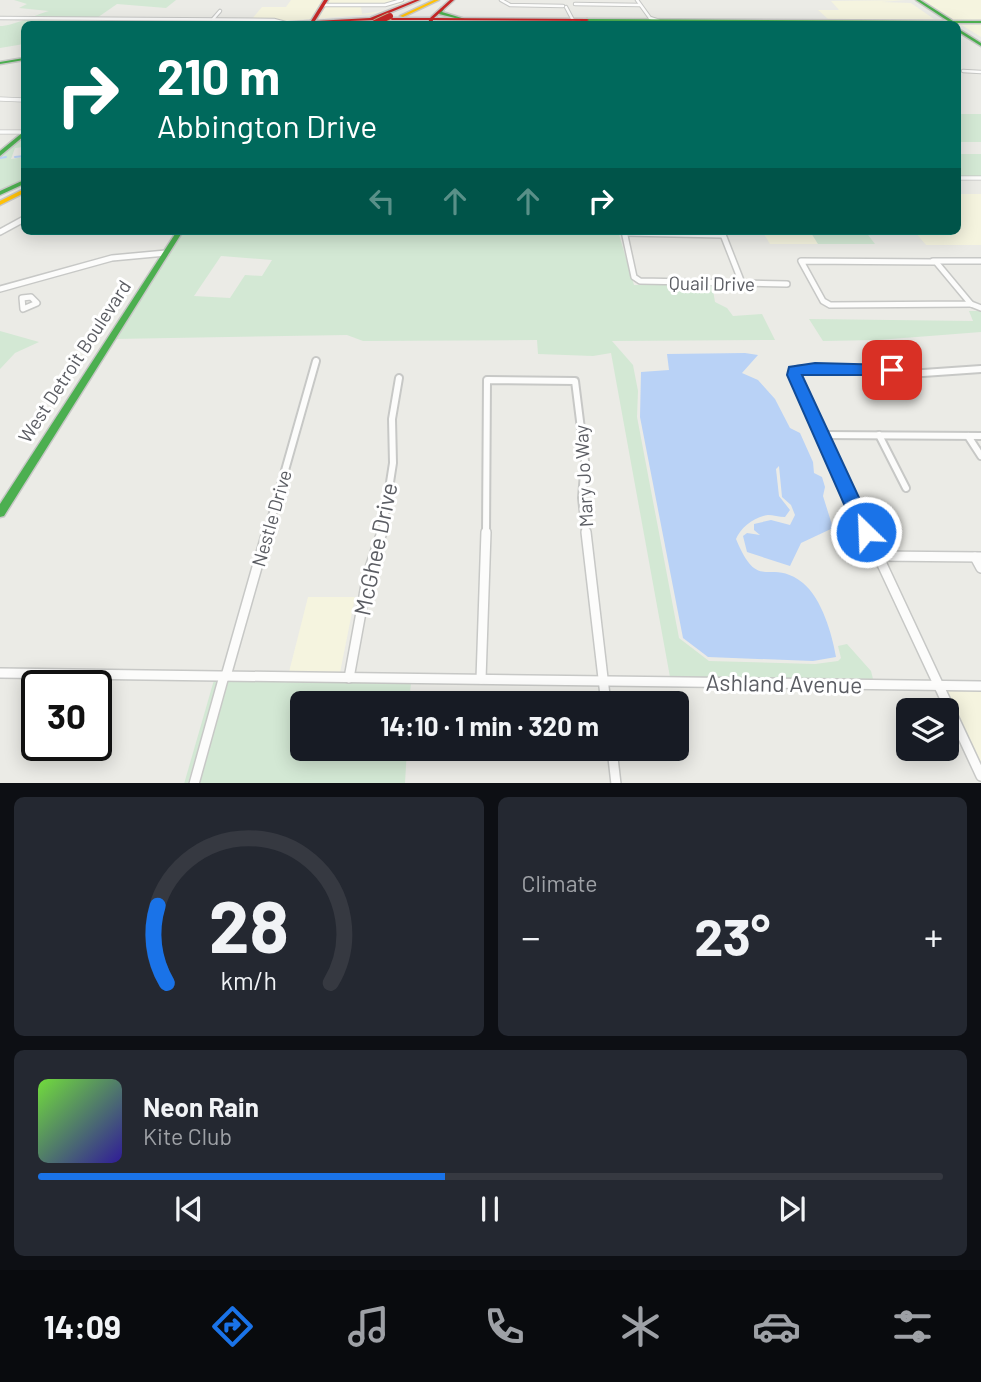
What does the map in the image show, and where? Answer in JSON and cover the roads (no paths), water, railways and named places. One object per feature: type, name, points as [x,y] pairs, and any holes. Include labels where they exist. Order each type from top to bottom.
[{"type":"main road","points":[[383,21],[418,0]]},
{"type":"main road","points":[[383,21],[426,0]]},
{"type":"main road","points":[[916,0],[947,21]]},
{"type":"main road","points":[[383,21],[444,3]]},
{"type":"main road","points":[[444,3],[440,13],[444,16],[481,21]]},
{"type":"main road","points":[[431,21],[444,3]]},
{"type":"main road","points":[[315,21],[324,4]]},
{"type":"main road","points":[[383,21],[463,19]]},
{"type":"main road","points":[[344,21],[431,21]]},
{"type":"main road","points":[[512,21],[652,21]]},
{"type":"main road","points":[[961,24],[981,22]]},
{"type":"main road","points":[[961,30],[981,43]]},
{"type":"main road","points":[[0,64],[21,61]]},
{"type":"main road","points":[[0,154],[21,136]]},
{"type":"main road","points":[[0,193],[21,183]]},
{"type":"main road","points":[[0,203],[21,192]]},
{"type":"main road","name":"West Detroit Boulevard","points":[[0,513],[177,235]]},
{"type":"street","points":[[324,4],[387,5],[402,0]]},
{"type":"street","points":[[501,0],[510,5],[640,5]]},
{"type":"street","points":[[637,0],[652,21]]},
{"type":"street","points":[[566,4],[574,21]]},
{"type":"street","points":[[574,21],[575,5]]},
{"type":"street","points":[[213,19],[220,11]]},
{"type":"street","points":[[0,18],[244,21]]},
{"type":"street","points":[[963,71],[981,72]]},
{"type":"street","points":[[0,99],[21,100]]},
{"type":"street","points":[[0,132],[21,133]]},
{"type":"street","points":[[961,177],[981,177]]},
{"type":"street","points":[[0,232],[21,221]]},
{"type":"street","name":"Quail Drive","points":[[625,235],[634,277],[638,280],[788,284]]},
{"type":"street","points":[[723,235],[742,283]]},
{"type":"street","points":[[0,289],[111,258],[166,253]]},
{"type":"street","points":[[981,261],[801,261],[823,301],[830,305],[969,305],[981,308]]},
{"type":"street","points":[[931,261],[936,262],[969,305]]},
{"type":"street","points":[[20,283],[22,298]]},
{"type":"street","name":"Nestle Drive","points":[[194,783],[316,361]]},
{"type":"street","points":[[981,369],[923,373],[799,369],[794,375],[981,776]]},
{"type":"street","name":"McGhee Drive","points":[[349,678],[368,574],[384,527],[393,463],[393,419],[399,378]]},
{"type":"street","name":"Mary Jo Way","points":[[481,679],[486,575],[488,380],[575,381],[585,461],[581,484],[583,511],[604,691]]},
{"type":"street","points":[[822,435],[981,436]]},
{"type":"street","points":[[879,435],[906,488]]},
{"type":"street","points":[[968,436],[981,456]]},
{"type":"street","points":[[877,556],[978,557],[981,568]]},
{"type":"street","name":"Ashland Avenue","points":[[0,673],[981,686]]},
{"type":"street","points":[[613,761],[616,783]]},
{"type":"water","points":[[667,354],[758,355],[742,373],[758,380],[775,399],[790,428],[800,433],[813,462],[814,473],[822,477],[825,487],[823,496],[833,528],[801,543],[790,566],[747,552],[743,536],[747,533],[760,535],[754,530],[754,524],[771,520],[790,525],[795,515],[791,505],[782,497],[779,466],[776,469],[779,496],[790,510],[785,517],[768,515],[753,520],[736,539],[751,566],[765,572],[791,576],[810,590],[825,617],[836,657],[813,661],[708,657],[683,638],[640,417],[641,372],[669,370]]},
{"type":"waterway","points":[[15,157],[21,156]]},
{"type":"waterway","points":[[0,158],[6,157]]}]
